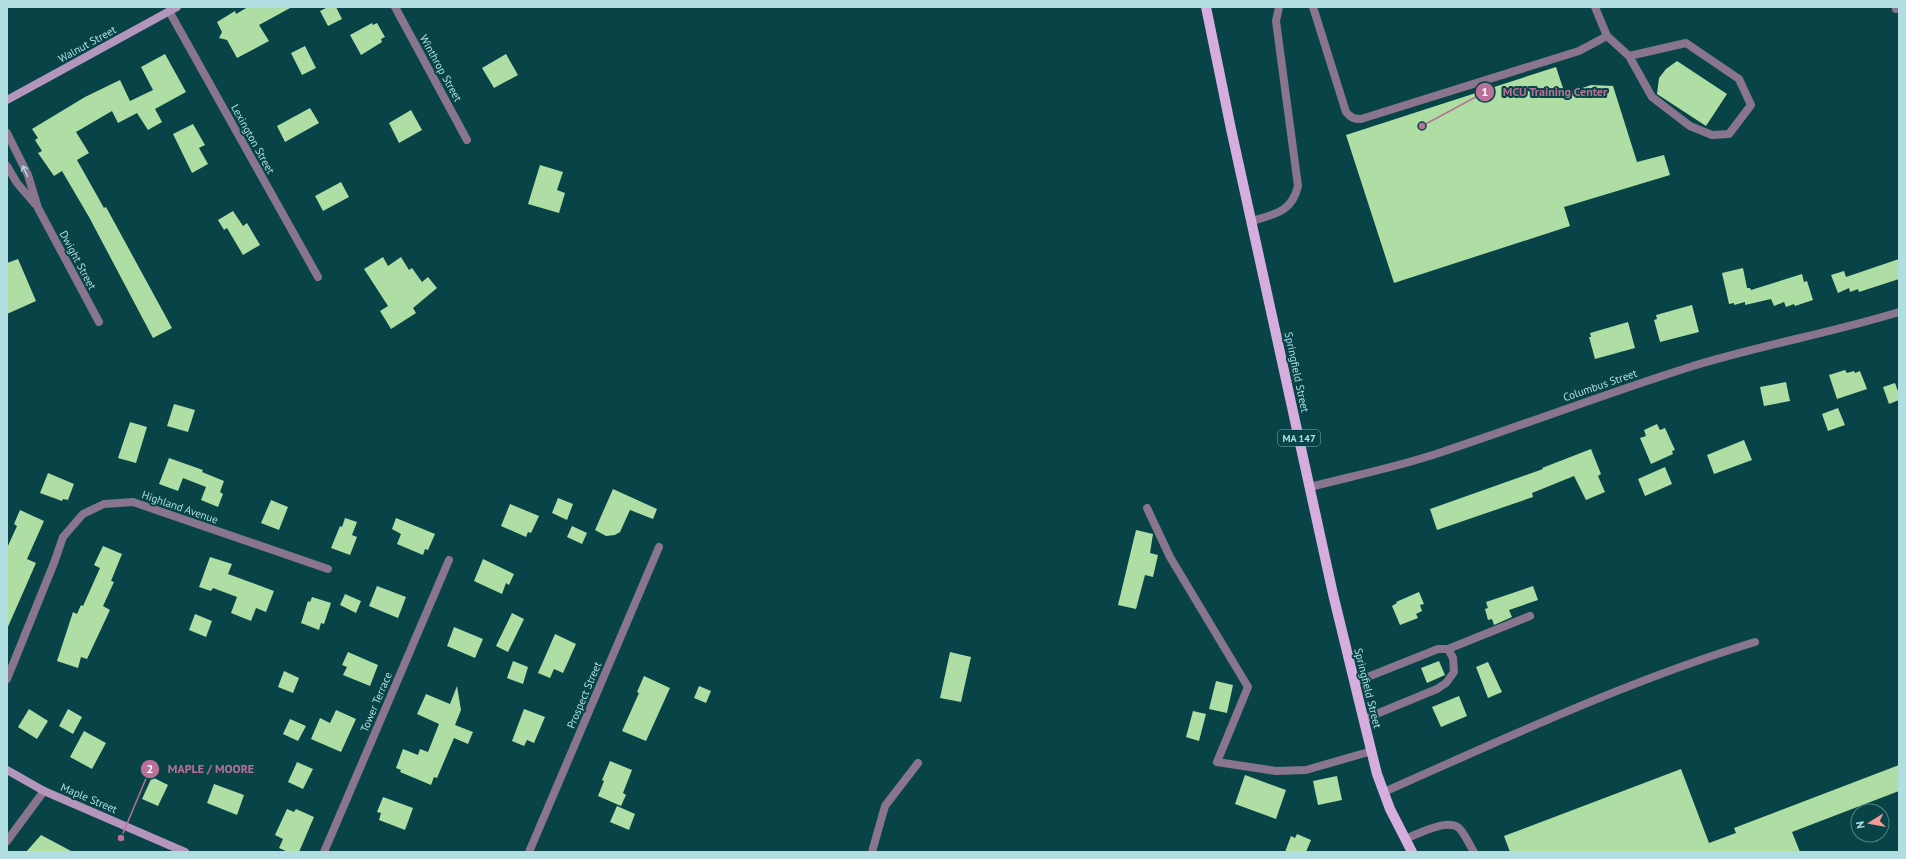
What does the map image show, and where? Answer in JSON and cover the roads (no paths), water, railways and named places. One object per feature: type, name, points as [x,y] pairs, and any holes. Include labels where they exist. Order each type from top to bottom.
[{"type":"main road","name":"Walnut Street","points":[[7,100],[177,7]]},
{"type":"main road","name":"Springfield Street","points":[[1206,7],[1231,129],[1310,487],[1364,719],[1390,809],[1412,852]]},
{"type":"main road","name":"Maple Street","points":[[7,770],[44,791],[185,852]]},
{"type":"street","name":"Winthrop Street","points":[[395,7],[467,140]]},
{"type":"street","points":[[1252,221],[1279,213],[1289,205],[1296,196],[1298,186],[1276,21],[1279,7]]},
{"type":"street","points":[[1313,7],[1346,112],[1350,117],[1355,119],[1361,119],[1579,51],[1607,36]]},
{"type":"street","points":[[1595,7],[1607,36],[1629,56],[1652,97],[1690,126],[1712,135],[1729,134],[1751,105],[1739,79],[1686,43],[1629,56]]},
{"type":"street","name":"Lexington Street","points":[[169,11],[318,277]]},
{"type":"street","name":"Dwight Street","points":[[7,133],[28,175],[38,208],[99,322]]},
{"type":"street","name":"Dwight Street","points":[[7,166],[17,183],[38,208]]},
{"type":"street","name":"Columbus Street","points":[[1310,487],[1437,454],[1695,365],[1773,344],[1858,325],[1899,312]]},
{"type":"street","name":"Highland Avenue","points":[[7,679],[54,564],[63,537],[83,514],[104,504],[133,502],[328,569]]},
{"type":"street","points":[[1147,508],[1170,557],[1248,687],[1217,762],[1276,771],[1306,770],[1372,751]]},
{"type":"street","name":"Prospect Street","points":[[529,852],[659,547]]},
{"type":"street","name":"Tower Terrace","points":[[324,852],[448,560]]},
{"type":"street","points":[[1355,682],[1438,649],[1448,649],[1530,616]]},
{"type":"street","points":[[1384,792],[1574,708],[1704,658],[1755,642]]},
{"type":"street","points":[[1364,719],[1437,689],[1446,683],[1454,672],[1453,658],[1448,649]]},
{"type":"street","points":[[872,852],[885,806],[918,763]]},
{"type":"street","points":[[7,842],[44,791]]},
{"type":"street","points":[[1406,839],[1439,826],[1449,824],[1460,829],[1474,852]]},
{"type":"place","name":"MCU Training Center","points":[[1422,126]]},
{"type":"place","name":"MAPLE / MOORE","points":[[121,838]]}]
